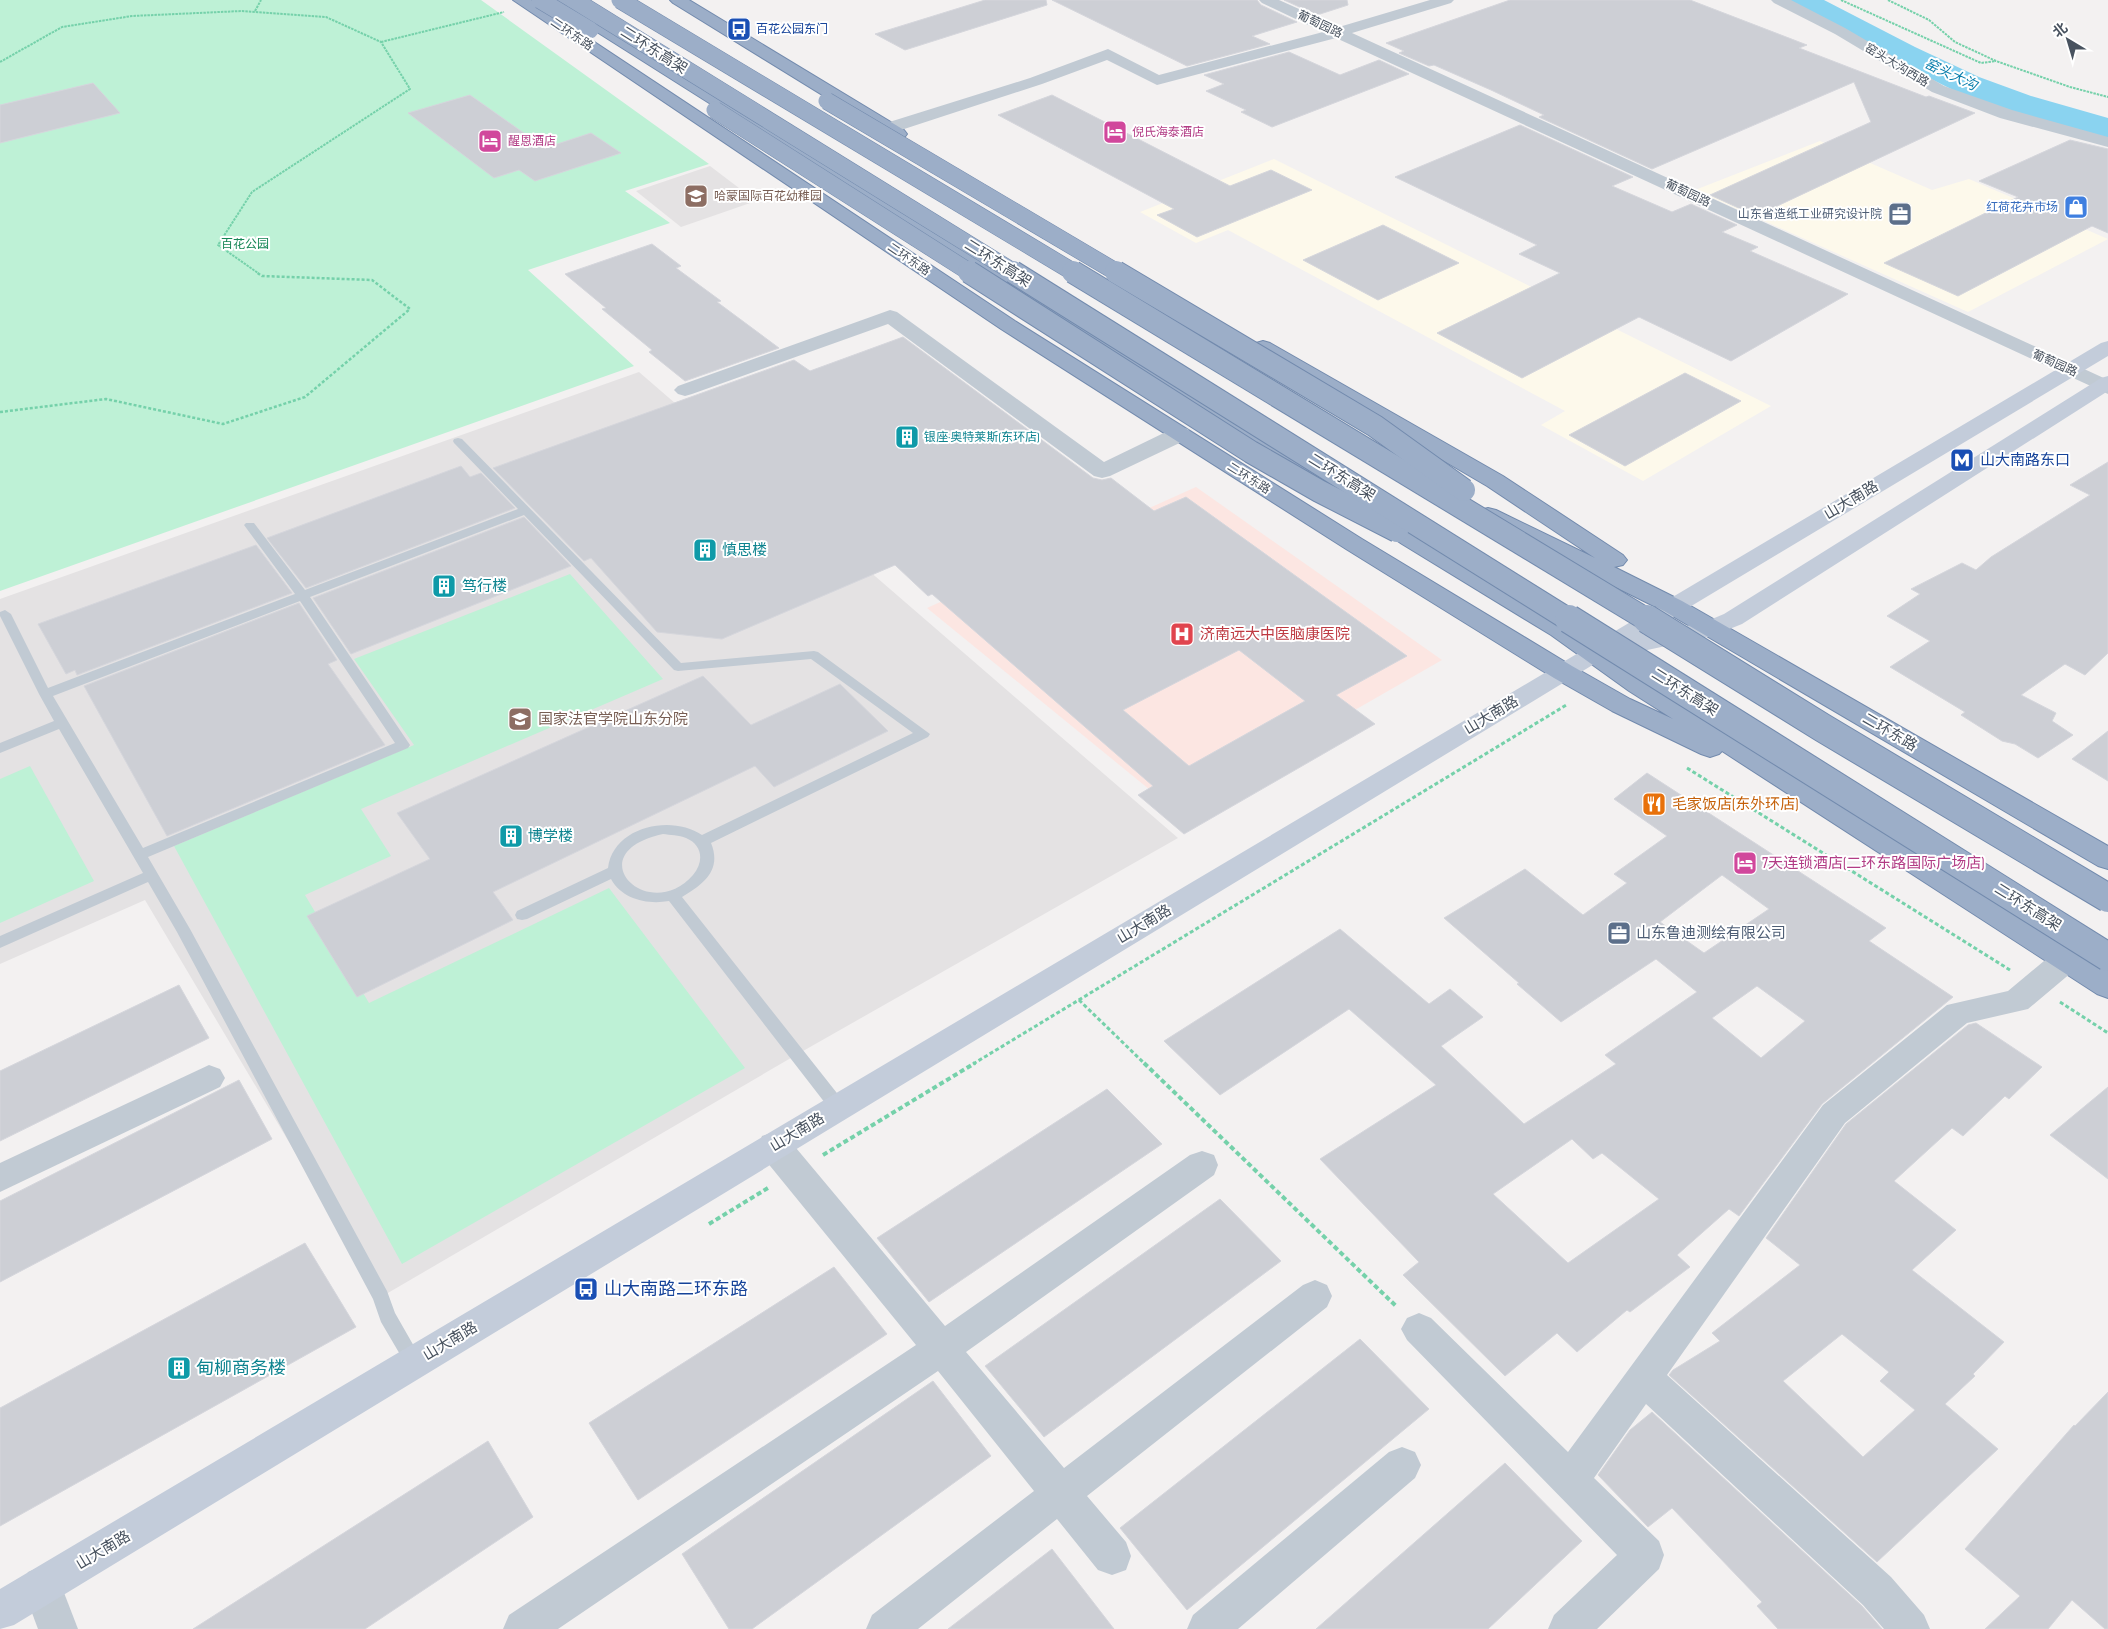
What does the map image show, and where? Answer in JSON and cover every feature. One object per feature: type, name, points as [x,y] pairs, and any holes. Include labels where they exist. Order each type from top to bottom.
[{"type":"highway","points":[[540,0],[1251,452],[1594,644]]},
{"type":"highway","name":"二环东路","points":[[556,0],[1334,488],[1410,539],[1560,629],[1594,644],[1638,685],[2108,986]]},
{"type":"highway","name":"二环东高架","points":[[574,0],[1195,385],[1594,644],[2108,957]]},
{"type":"highway","name":"二环东高架","points":[[620,0],[1638,614],[1823,728],[2108,898]]},
{"type":"highway","name":"二环东路","points":[[634,0],[1490,516],[1596,567],[1657,600],[1673,606],[2108,859]]},
{"type":"highway","points":[[654,0],[1375,426],[1638,614]]},
{"type":"highway","name":"二环东路","points":[[678,0],[966,176],[1495,482],[1646,581],[1664,595],[1673,606]]},
{"type":"highway","name":"二环东路","points":[[514,5],[1000,320],[1301,511],[1563,672],[1602,694],[1817,800]]},
{"type":"highway","name":"二环东路","points":[[1215,320],[1240,365]]},
{"type":"highway","name":"二环东路","points":[[1389,455],[1495,482]]},
{"type":"highway","name":"二环东路","points":[[1334,488],[1391,567]]},
{"type":"highway","name":"二环东路","points":[[1301,511],[1410,539]]},
{"type":"main road","name":"山大南路","points":[[0,1611],[1563,672],[1594,644],[1673,606],[2108,347]]},
{"type":"main road","name":"山大南路","points":[[1594,644],[1712,628],[1733,618],[2108,382]]},
{"type":"street","name":"葡萄园路","points":[[1267,0],[2108,388]]},
{"type":"street","points":[[889,128],[1036,81],[1108,54],[1157,80],[1338,32],[1446,0]]},
{"type":"street","name":"窑头大沟西路","points":[[1779,0],[1840,32],[1938,90],[2006,114],[2108,142]]},
{"type":"street","points":[[685,390],[890,316],[1102,471],[1180,434]]},
{"type":"street","points":[[1570,1480],[1834,1114],[1958,1013],[2017,1001],[2068,959]]},
{"type":"street","points":[[0,1178],[209,1078]]},
{"type":"street","points":[[774,1146],[1112,1556]]},
{"type":"street","points":[[523,1629],[941,1349],[1202,1165]]},
{"type":"street","points":[[886,1629],[1061,1495],[1314,1296]]},
{"type":"street","points":[[1419,1329],[1644,1555],[1568,1629]]},
{"type":"street","points":[[1643,1377],[1877,1591],[1910,1629]]},
{"type":"street","points":[[1207,1629],[1402,1465]]},
{"type":"street","points":[[42,1586],[58,1629]]},
{"type":"lane","points":[[458,441],[678,666],[814,655],[923,734],[702,841]]},
{"type":"lane","points":[[45,694],[527,510]]},
{"type":"lane","points":[[140,855],[403,745],[302,595],[250,525]]},
{"type":"lane","points":[[5,614],[45,694],[140,855],[249,1052],[381,1297],[387,1316],[414,1362]]},
{"type":"lane","points":[[0,748],[62,723]]},
{"type":"lane","points":[[663,829],[678,830],[692,834],[702,841],[708,850],[709,860],[706,871],[692,885],[672,895],[656,897],[640,895],[627,890],[618,882],[614,871],[616,859],[622,848],[633,839],[663,829]]},
{"type":"lane","points":[[522,915],[614,871]]},
{"type":"lane","points":[[0,942],[151,875]]},
{"type":"lane","points":[[672,895],[838,1107]]},
{"type":"path","points":[[254,11],[260,0]]},
{"type":"path","points":[[1841,0],[1981,63],[1996,61]]},
{"type":"path","points":[[1888,0],[1930,20],[1955,42],[1996,61],[2070,87],[2108,97]]},
{"type":"path","points":[[381,42],[514,5]]},
{"type":"path","points":[[0,62],[62,27],[132,16],[254,11],[326,16],[381,42],[410,89],[252,192],[218,245],[262,276],[372,280],[410,308],[305,397],[223,424],[106,399],[0,412]]},
{"type":"path","points":[[814,1161],[1577,698],[1602,694]]},
{"type":"path","points":[[1079,1000],[1419,1329]]},
{"type":"path","points":[[703,1228],[771,1186]]},
{"type":"shaded area","name":"山东省造纸工业研究设计院","points":[[1820,141],[1932,190],[1969,179],[2108,239],[1968,312],[1695,190]]},
{"type":"shaded area","points":[[1274,159],[1771,406],[1643,481],[1541,425],[1565,411],[1228,230],[1196,243],[1140,212]]},
{"type":"shaded area","name":"哈蒙国际百花幼稚园","points":[[710,166],[756,201],[681,227],[636,191]]},
{"type":"shaded area","name":"国家法官学院山东分院","points":[[639,372],[1178,838],[796,1055],[381,1297],[145,900],[0,964],[0,599]]},
{"type":"shaded area","name":"济南远大中医脑康医院","points":[[1196,487],[1442,660],[1177,812],[927,608]]},
{"type":"green space","name":"百花公园","points":[[0,0],[481,0],[709,164],[625,191],[670,223],[528,270],[634,366],[0,591]]},
{"type":"green space","points":[[570,574],[663,679],[361,809],[391,856],[305,895],[369,1003],[609,888],[745,1068],[402,1264],[174,846],[414,745],[354,659]]},
{"type":"green space","points":[[30,766],[94,881],[0,923],[0,779]]},
{"type":"building","points":[[985,0],[1046,0],[1047,5],[905,50],[875,34]]},
{"type":"building","points":[[1052,0],[1257,0],[1261,5],[1297,22],[1252,36],[1270,44],[1187,66]]},
{"type":"building","points":[[1284,0],[1347,0],[1348,5],[1317,15]]},
{"type":"building","points":[[1510,0],[1690,0],[1807,45],[1799,48],[1926,97],[1929,96],[1975,113],[1756,216],[1710,195],[1871,122],[1854,82],[1652,169],[1539,117],[1544,115],[1491,90],[1434,65],[1429,66],[1399,53],[1404,51],[1386,43]]},
{"type":"building","points":[[1289,52],[1340,75],[1379,60],[1409,74],[1272,127],[1241,112],[1246,110],[1206,91],[1224,84],[1204,75]]},
{"type":"building","points":[[93,83],[120,113],[0,143],[0,105]]},
{"type":"building","name":"醒恩酒店","points":[[470,95],[545,148],[591,133],[621,153],[535,181],[519,170],[494,178],[408,113]]},
{"type":"building","points":[[1052,95],[1230,186],[1271,170],[1312,190],[1197,237],[1157,215],[1174,209],[998,115]]},
{"type":"building","points":[[1520,125],[1633,177],[1612,186],[1672,212],[1691,204],[1737,225],[1722,232],[1758,247],[1750,251],[1848,294],[1731,361],[1639,317],[1522,378],[1437,333],[1560,273],[1519,254],[1537,245],[1395,177]]},
{"type":"building","points":[[2070,140],[2108,149],[2108,233],[2092,226],[1958,296],[1884,263],[2018,197],[1979,181]]},
{"type":"building","points":[[1383,225],[1459,263],[1378,300],[1303,260]]},
{"type":"building","points":[[652,244],[681,266],[676,268],[721,301],[717,302],[779,348],[685,381],[649,352],[652,350],[602,309],[606,308],[565,274]]},
{"type":"building","points":[[903,337],[1093,478],[1102,480],[1111,478],[1154,511],[1186,497],[1407,656],[1336,695],[1375,724],[1184,834],[1138,795],[1153,786],[932,594],[928,596],[895,565],[722,639],[657,632],[591,558],[584,561],[493,468],[794,360],[810,371]],"holes":[[[1239,650],[1305,701],[1189,766],[1123,710]]]},
{"type":"building","points":[[1685,373],[1741,401],[1625,466],[1569,435]]},
{"type":"building","points":[[2108,462],[2108,653],[2085,675],[2065,664],[2021,695],[2056,713],[2052,721],[2073,735],[2038,758],[2015,744],[2002,741],[1961,715],[1965,712],[1890,667],[1930,641],[1887,616],[1920,594],[1911,589],[1962,563],[1976,570],[1991,557],[2090,495],[2070,485]]},
{"type":"building","points":[[461,466],[470,477],[481,473],[515,508],[306,588],[267,538]]},
{"type":"building","name":"笃行楼","points":[[524,517],[571,566],[351,654],[313,598]]},
{"type":"building","points":[[256,545],[292,593],[77,675],[75,670],[66,674],[38,624]]},
{"type":"building","points":[[299,603],[337,660],[328,664],[385,745],[167,836],[84,686]]},
{"type":"building","name":"博学楼","points":[[703,676],[751,725],[840,684],[888,731],[774,787],[755,766],[493,892],[513,920],[357,997],[307,916],[430,859],[397,813]]},
{"type":"building","points":[[2108,731],[2108,781],[2072,759]]},
{"type":"building","points":[[1647,773],[1886,928],[1869,941],[1953,997],[1822,1104],[1739,1216],[1729,1209],[1677,1255],[1690,1267],[1630,1312],[1627,1310],[1577,1352],[1557,1333],[1505,1376],[1403,1275],[1419,1262],[1320,1159],[1436,1085],[1349,1009],[1220,1095],[1164,1041],[1340,929],[1429,1004],[1450,989],[1483,1017],[1441,1046],[1524,1124],[1616,1064],[1605,1055],[1697,992],[1656,959],[1561,1022],[1444,918],[1525,869],[1583,915],[1627,883],[1614,874],[1667,836],[1614,799]],"holes":[[[1722,875],[1769,909],[1704,953],[1660,922]],[[1757,986],[1805,1021],[1761,1058],[1712,1018]],[[1572,1139],[1593,1159],[1602,1153],[1659,1199],[1568,1263],[1493,1194]]]},
{"type":"building","points":[[179,985],[209,1038],[0,1141],[0,1071]]},
{"type":"building","points":[[1976,1023],[2042,1067],[2009,1099],[2005,1096],[1963,1136],[1952,1128],[1894,1181],[1956,1230],[1912,1270],[2004,1342],[1973,1374],[1975,1376],[1945,1404],[1998,1449],[1877,1562],[1669,1375],[1673,1370],[1720,1341],[1712,1333],[1800,1265],[1766,1238],[1846,1124],[1968,1025]],"holes":[[[1842,1334],[1889,1372],[1880,1381],[1915,1410],[1863,1457],[1783,1381]]]},
{"type":"building","points":[[239,1080],[272,1139],[0,1282],[0,1201]]},
{"type":"building","points":[[2108,1087],[2108,1179],[2050,1135]]},
{"type":"building","points":[[1107,1089],[1162,1144],[929,1302],[877,1238]]},
{"type":"building","points":[[1220,1199],[1281,1261],[1044,1437],[985,1366]]},
{"type":"building","name":"甸柳商务楼","points":[[305,1243],[356,1327],[0,1526],[0,1408]]},
{"type":"building","points":[[834,1267],[887,1334],[638,1500],[589,1423]]},
{"type":"building","points":[[1360,1339],[1429,1409],[1187,1610],[1120,1528]]},
{"type":"building","points":[[933,1381],[991,1456],[752,1629],[729,1629],[682,1554]]},
{"type":"building","points":[[2108,1392],[2108,1629],[2105,1629],[2072,1600],[2048,1629],[1985,1629],[2020,1596],[1965,1549],[2074,1425]]},
{"type":"building","points":[[1652,1412],[1862,1606],[1882,1629],[1778,1629],[1757,1606],[1762,1602],[1672,1508],[1648,1527],[1598,1475],[1630,1430]]},
{"type":"building","points":[[488,1441],[533,1517],[365,1629],[193,1629]]},
{"type":"building","points":[[1505,1463],[1582,1541],[1488,1629],[1316,1629]]},
{"type":"building","points":[[1052,1549],[1114,1629],[948,1629]]},
{"type":"waterway","name":"窑头大沟","points":[[1801,0],[1904,54],[1967,84],[2019,103],[2108,129]]},
{"type":"place","name":"百花公园东门","points":[[739,29]]},
{"type":"place","name":"倪氏海泰酒店","points":[[1115,132]]},
{"type":"place","name":"醒恩酒店","points":[[490,141]]},
{"type":"place","name":"哈蒙国际百花幼稚园","points":[[696,196]]},
{"type":"place","name":"红荷花卉市场","points":[[2076,207]]},
{"type":"place","name":"山东省造纸工业研究设计院","points":[[1900,214]]},
{"type":"place","name":"银座·奥特莱斯(东环店)","points":[[907,437]]},
{"type":"place","name":"山大南路东口","points":[[1962,460]]},
{"type":"place","name":"慎思楼","points":[[705,550]]},
{"type":"place","name":"笃行楼","points":[[444,586]]},
{"type":"place","name":"济南远大中医脑康医院","points":[[1182,634]]},
{"type":"place","name":"国家法官学院山东分院","points":[[520,719]]},
{"type":"place","name":"毛家饭店(东外环店)","points":[[1654,804]]},
{"type":"place","name":"博学楼","points":[[511,836]]},
{"type":"place","name":"7天连锁酒店(二环东路国际广场店)","points":[[1745,863]]},
{"type":"place","name":"山东鲁迪测绘有限公司","points":[[1619,933]]},
{"type":"place","name":"山大南路二环东路","points":[[586,1289]]},
{"type":"place","name":"甸柳商务楼","points":[[179,1368]]}]
